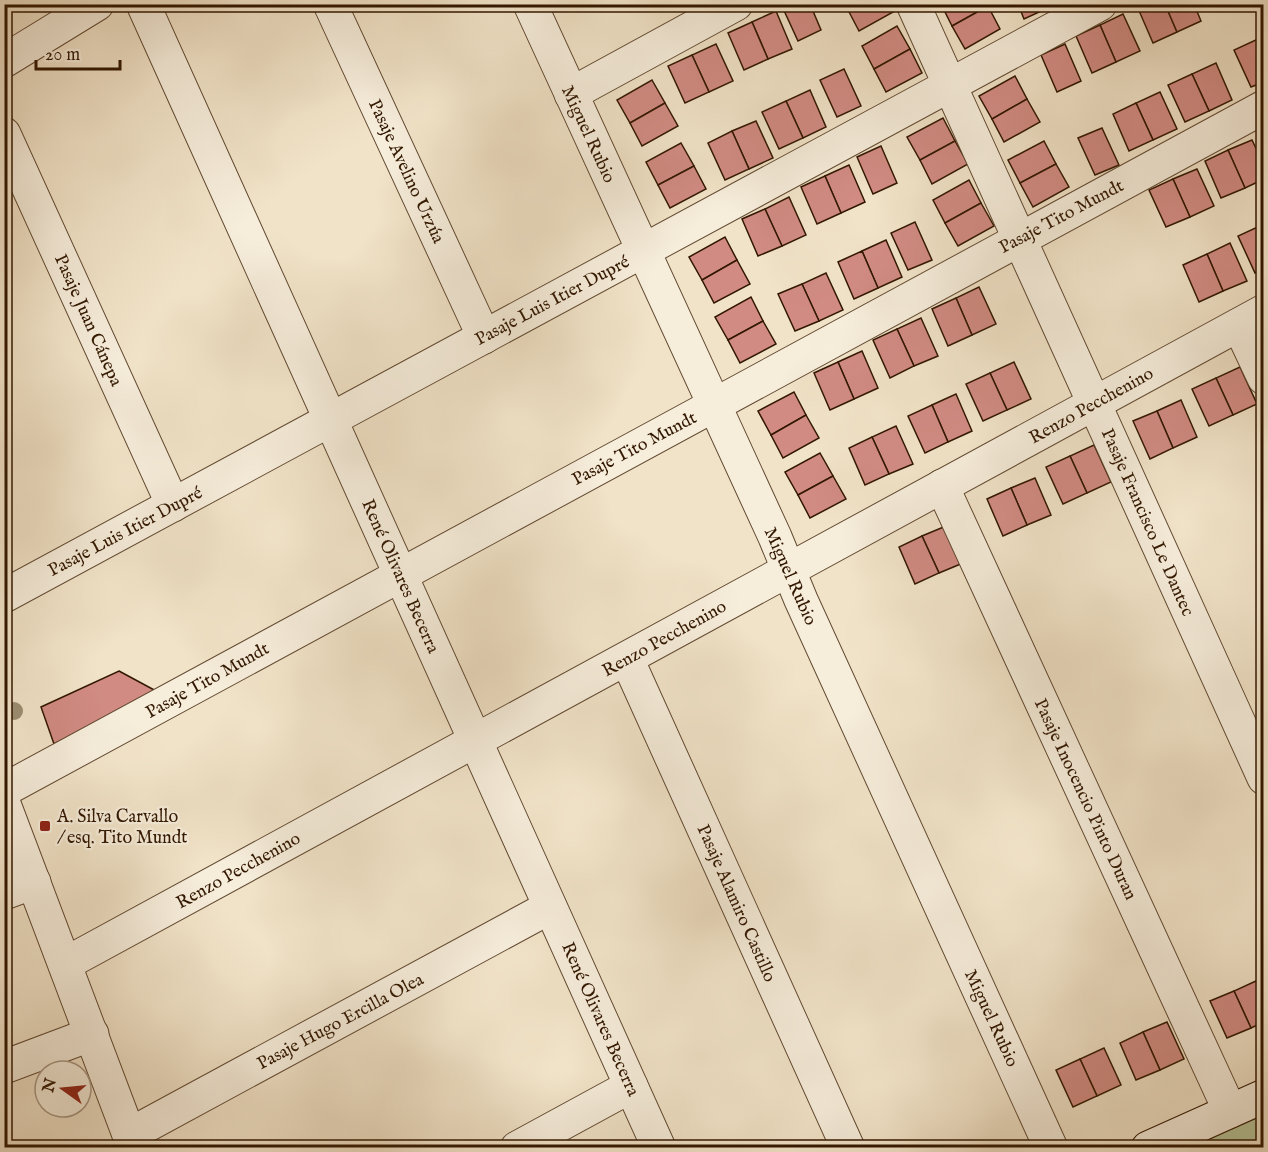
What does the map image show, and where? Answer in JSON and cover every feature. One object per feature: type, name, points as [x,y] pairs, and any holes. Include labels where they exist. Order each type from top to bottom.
[{"type":"street","points":[[4,60],[97,4]]},
{"type":"street","name":"René Olivares Becerra","points":[[143,4],[659,1148]]},
{"type":"street","name":"Pasaje Avelino Urzúa","points":[[330,4],[484,337]]},
{"type":"street","name":"Miguel Rubio","points":[[530,4],[790,570],[801,600],[1051,1148]]},
{"type":"street","name":"Pasaje Francisco Le Dantec","points":[[913,4],[1263,778]]},
{"type":"street","name":"Pasaje Luis Itier Dupré","points":[[4,596],[1100,4]]},
{"type":"street","points":[[571,94],[734,5]]},
{"type":"street","name":"Pasaje Tito Mundt","points":[[4,790],[1263,107]]},
{"type":"street","name":"Pasaje Juan Cánepa","points":[[4,134],[173,505]]},
{"type":"street","points":[[1251,318],[1263,378]]},
{"type":"street","name":"Renzo Pecchenino","points":[[65,964],[1251,318]]},
{"type":"street","name":"Pasaje Inocencio Pinto Duran","points":[[942,486],[1230,1111]]},
{"type":"street","name":"Pasaje Alamiro Castillo","points":[[627,658],[848,1148]]},
{"type":"street","points":[[4,804],[19,887],[65,964],[132,1141]]},
{"type":"street","name":"Pasaje Hugo Ercilla Olea","points":[[132,1141],[550,907]]},
{"type":"street","points":[[4,1067],[92,1035]]},
{"type":"street","points":[[517,1148],[631,1086]]},
{"type":"street","points":[[1148,1148],[1263,1096]]},
{"type":"green space","points":[[1263,1115],[1263,1147],[1189,1148]]},
{"type":"building","points":[[781,4],[810,4],[821,30],[798,41]]},
{"type":"building","points":[[852,4],[892,4],[895,11],[859,31],[847,8]]},
{"type":"building","points":[[941,4],[987,4],[988,6],[952,26]]},
{"type":"building","points":[[1018,4],[1046,4],[1048,8],[1024,19]]},
{"type":"building","points":[[1139,4],[1165,4],[1177,32],[1153,43],[1137,6]]},
{"type":"building","points":[[1165,4],[1194,4],[1201,21],[1177,32]]},
{"type":"building","points":[[988,6],[1000,29],[965,49],[952,26]]},
{"type":"building","points":[[776,11],[792,49],[768,59],[752,22]]},
{"type":"building","points":[[1123,14],[1140,51],[1116,62],[1100,25]]},
{"type":"building","points":[[752,22],[768,59],[744,70],[728,33]]},
{"type":"building","points":[[1100,25],[1116,62],[1092,73],[1076,36]]},
{"type":"building","points":[[897,26],[910,49],[874,69],[862,46]]},
{"type":"building","points":[[1258,39],[1264,51],[1264,82],[1251,87],[1234,50]]},
{"type":"building","points":[[716,44],[733,81],[709,92],[692,55]]},
{"type":"building","points":[[1065,44],[1081,81],[1057,92],[1041,55]]},
{"type":"building","points":[[910,49],[922,73],[886,92],[874,69]]},
{"type":"building","points":[[692,55],[709,92],[685,103],[668,66]]},
{"type":"building","points":[[1216,63],[1232,100],[1209,111],[1192,74]]},
{"type":"building","points":[[844,69],[861,106],[837,117],[820,80]]},
{"type":"building","points":[[1192,74],[1209,111],[1185,122],[1168,85]]},
{"type":"building","points":[[1015,76],[1027,99],[992,119],[979,96]]},
{"type":"building","points":[[652,80],[665,103],[630,123],[617,100]]},
{"type":"building","points":[[810,90],[826,127],[803,138],[786,101]]},
{"type":"building","points":[[1160,92],[1177,129],[1153,140],[1136,103]]},
{"type":"building","points":[[1027,99],[1040,122],[1004,142],[992,119]]},
{"type":"building","points":[[786,101],[803,138],[779,149],[762,112]]},
{"type":"building","points":[[665,103],[678,126],[642,146],[630,123]]},
{"type":"building","points":[[1136,103],[1153,140],[1129,151],[1113,114]]},
{"type":"building","points":[[943,118],[955,141],[920,160],[907,137]]},
{"type":"building","points":[[756,121],[773,158],[749,169],[732,131]]},
{"type":"building","points":[[1102,128],[1119,165],[1095,175],[1078,138]]},
{"type":"building","points":[[732,131],[749,169],[725,180],[708,143]]},
{"type":"building","points":[[1252,140],[1264,165],[1264,179],[1245,188],[1228,150]]},
{"type":"building","points":[[955,141],[968,164],[932,184],[920,160]]},
{"type":"building","points":[[1044,141],[1056,164],[1020,183],[1008,160]]},
{"type":"building","points":[[681,143],[694,166],[658,185],[646,162]]},
{"type":"building","points":[[881,146],[897,183],[873,194],[857,157]]},
{"type":"building","points":[[1228,150],[1245,188],[1221,198],[1205,161]]},
{"type":"building","points":[[1056,164],[1069,187],[1033,207],[1020,183]]},
{"type":"building","points":[[849,165],[865,202],[841,213],[825,176]]},
{"type":"building","points":[[694,166],[706,189],[670,208],[658,185]]},
{"type":"building","points":[[1197,169],[1214,206],[1190,217],[1173,179]]},
{"type":"building","points":[[825,176],[841,213],[817,224],[801,187]]},
{"type":"building","points":[[1173,179],[1190,217],[1166,227],[1149,190]]},
{"type":"building","points":[[969,180],[981,203],[945,223],[933,200]]},
{"type":"building","points":[[789,197],[806,235],[782,246],[765,209]]},
{"type":"building","points":[[981,203],[994,226],[958,246],[945,223]]},
{"type":"building","points":[[765,209],[782,246],[758,256],[742,219]]},
{"type":"building","points":[[915,222],[932,260],[908,270],[891,233]]},
{"type":"building","points":[[1262,225],[1264,229],[1264,269],[1255,273],[1238,236]]},
{"type":"building","points":[[725,237],[737,260],[702,280],[689,257]]},
{"type":"building","points":[[886,240],[902,277],[878,288],[862,251]]},
{"type":"building","points":[[1230,243],[1247,281],[1223,291],[1207,254]]},
{"type":"building","points":[[862,251],[878,288],[854,299],[838,262]]},
{"type":"building","points":[[1207,254],[1223,291],[1199,302],[1183,265]]},
{"type":"building","points":[[737,260],[750,284],[714,303],[702,280]]},
{"type":"building","points":[[826,273],[843,310],[819,321],[802,284]]},
{"type":"building","points":[[802,284],[819,321],[795,331],[778,294]]},
{"type":"building","points":[[979,287],[996,324],[972,335],[956,298]]},
{"type":"building","points":[[751,297],[763,321],[728,340],[715,317]]},
{"type":"building","points":[[956,298],[972,335],[948,346],[932,309]]},
{"type":"building","points":[[921,318],[938,356],[914,366],[897,329]]},
{"type":"building","points":[[763,321],[776,344],[740,363],[728,340]]},
{"type":"building","points":[[897,329],[914,366],[890,378],[873,340]]},
{"type":"building","points":[[862,351],[878,388],[854,399],[838,362]]},
{"type":"building","points":[[838,362],[854,399],[830,410],[814,373]]},
{"type":"building","points":[[1014,362],[1031,399],[1007,410],[990,373]]},
{"type":"building","points":[[1240,367],[1257,404],[1233,415],[1216,378]]},
{"type":"building","points":[[990,373],[1007,410],[983,421],[966,384]]},
{"type":"building","points":[[1216,378],[1233,415],[1209,426],[1192,389]]},
{"type":"building","points":[[794,392],[806,415],[771,435],[758,411]]},
{"type":"building","points":[[956,394],[972,431],[948,442],[932,405]]},
{"type":"building","points":[[1181,400],[1197,437],[1173,448],[1157,411]]},
{"type":"building","points":[[932,405],[948,442],[925,453],[908,416]]},
{"type":"building","points":[[1157,411],[1173,448],[1150,459],[1133,421]]},
{"type":"building","points":[[806,415],[819,438],[783,458],[771,435]]},
{"type":"building","points":[[896,426],[913,464],[889,474],[872,437]]},
{"type":"building","points":[[872,437],[889,474],[865,485],[849,448]]},
{"type":"building","points":[[1094,445],[1111,482],[1087,493],[1070,456]]},
{"type":"building","points":[[820,453],[833,476],[798,495],[785,472]]},
{"type":"building","points":[[1070,456],[1087,493],[1063,504],[1046,467]]},
{"type":"building","points":[[833,476],[846,499],[810,518],[798,495]]},
{"type":"building","points":[[1035,478],[1051,515],[1027,525],[1011,488]]},
{"type":"building","points":[[1011,488],[1027,525],[1003,536],[987,499]]},
{"type":"building","points":[[946,526],[963,563],[939,573],[922,536]]},
{"type":"building","points":[[922,536],[939,573],[915,584],[899,547]]},
{"type":"building","points":[[119,671],[158,692],[54,744],[41,707]]},
{"type":"building","points":[[1258,980],[1264,992],[1264,1022],[1251,1028],[1234,991]]},
{"type":"building","points":[[1234,991],[1251,1028],[1227,1038],[1210,1001]]},
{"type":"building","points":[[1167,1022],[1184,1059],[1160,1070],[1143,1032]]},
{"type":"building","points":[[1143,1032],[1160,1070],[1136,1080],[1120,1043]]},
{"type":"building","points":[[1104,1048],[1121,1085],[1097,1096],[1080,1059]]},
{"type":"building","points":[[1080,1059],[1097,1096],[1073,1107],[1056,1070]]},
{"type":"place","name":"A. Silva Carvallo / esq. Tito Mundt","points":[[45,826]]}]
